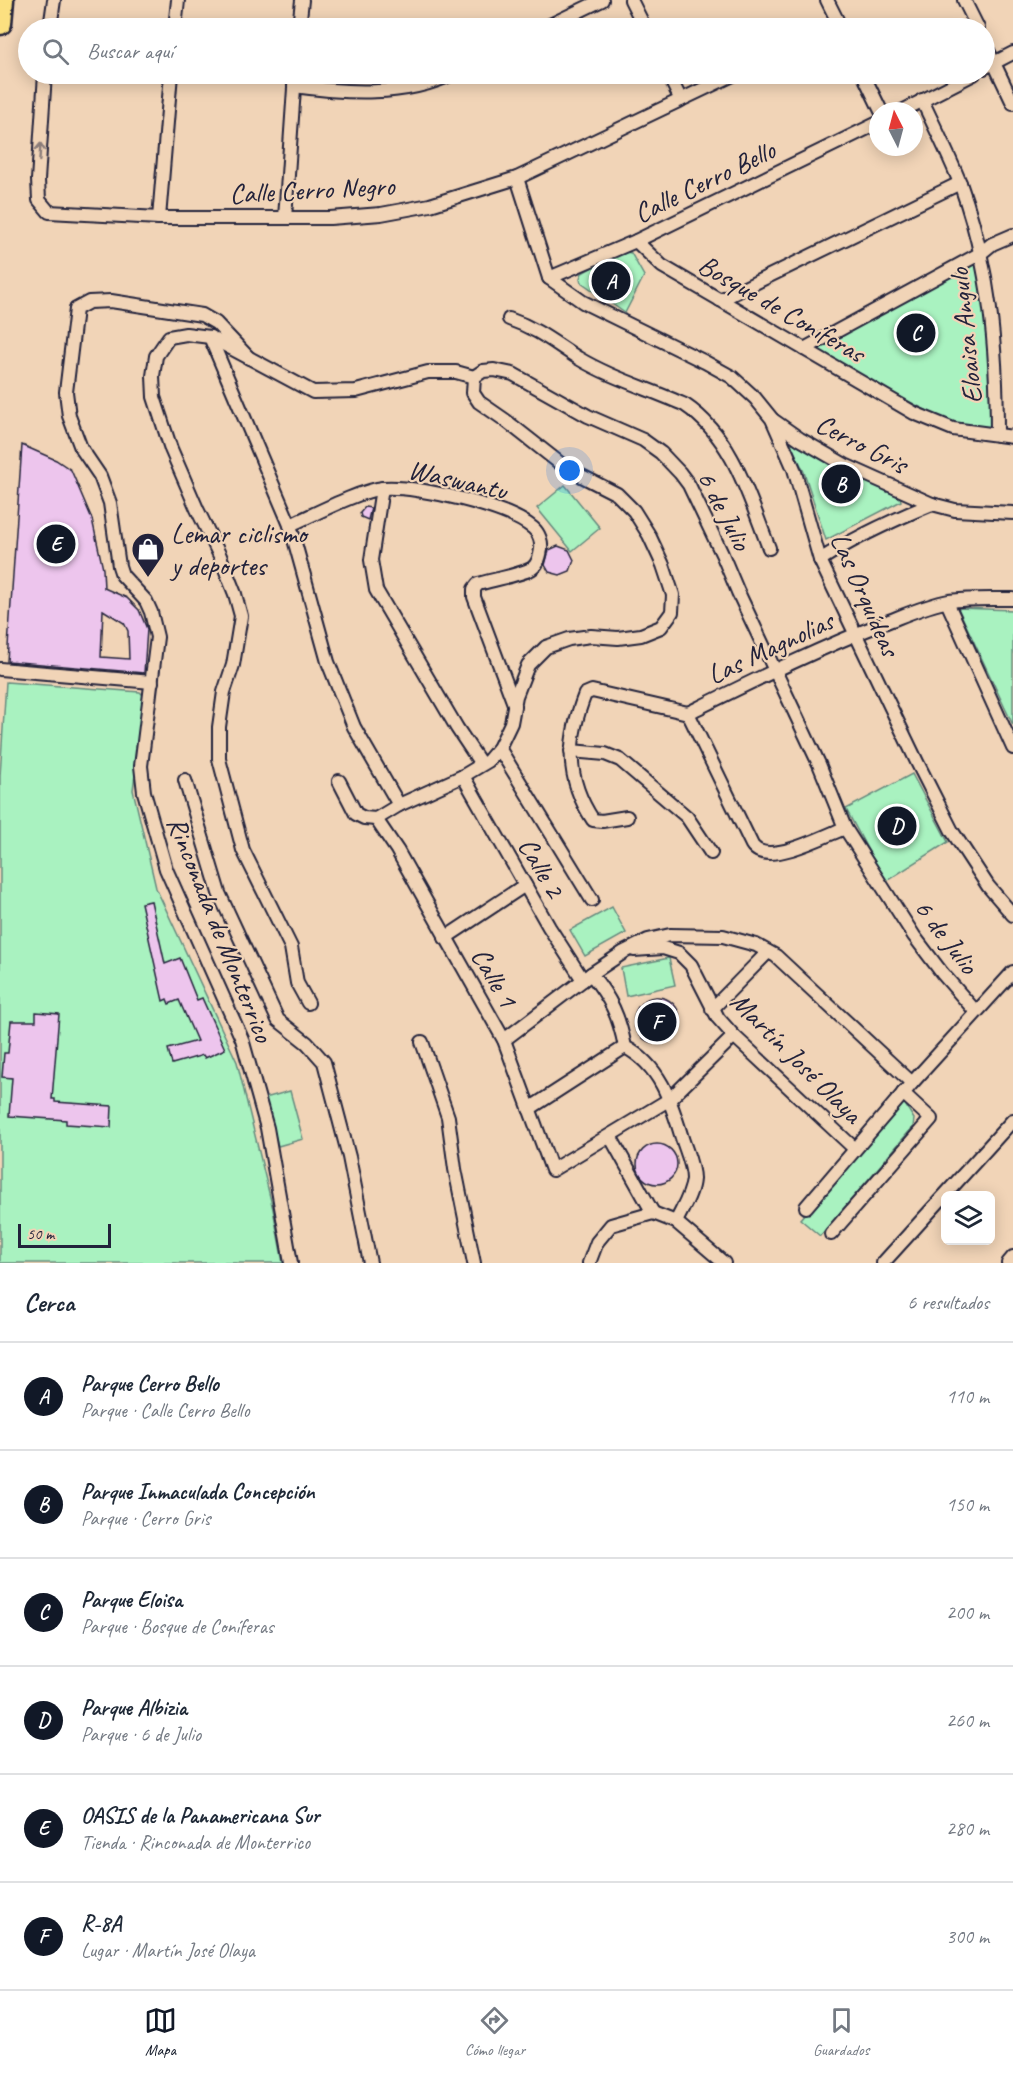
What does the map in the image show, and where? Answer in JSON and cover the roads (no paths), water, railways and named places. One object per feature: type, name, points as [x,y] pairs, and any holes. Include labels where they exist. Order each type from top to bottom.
[{"type":"highway","points":[[0,23],[2,0]]},
{"type":"street","points":[[51,18],[54,0]]},
{"type":"street","points":[[176,18],[178,0]]},
{"type":"street","points":[[300,18],[302,0]]},
{"type":"street","points":[[565,18],[602,0]]},
{"type":"street","points":[[631,0],[640,18]]},
{"type":"street","points":[[827,0],[832,18]]},
{"type":"street","points":[[964,0],[973,18]]},
{"type":"street","points":[[995,62],[1013,53]]},
{"type":"street","points":[[995,73],[1013,103]]},
{"type":"street","name":"Calle Cerro Negro","points":[[44,84],[38,180],[39,200],[45,208],[49,212],[60,213],[159,218],[330,218],[381,214],[430,205],[517,178],[714,84]]},
{"type":"street","points":[[159,218],[170,84]]},
{"type":"street","points":[[285,218],[295,84]]},
{"type":"street","points":[[313,84],[344,91],[383,90],[422,84]]},
{"type":"street","points":[[673,84],[681,100]]},
{"type":"street","points":[[867,84],[876,102]]},
{"type":"street","points":[[918,102],[954,84]]},
{"type":"street","name":"Eloaisa Angulo","points":[[922,100],[960,183],[981,253],[992,310],[996,349],[997,435]]},
{"type":"street","name":"Calle Cerro Bello","points":[[549,278],[636,241],[869,127]]},
{"type":"street","points":[[517,178],[549,278]]},
{"type":"street","points":[[720,300],[960,183]]},
{"type":"street","points":[[804,349],[981,253],[992,244],[1013,235]]},
{"type":"street","name":"Bosque de Coníferas","points":[[636,241],[662,266],[914,413],[953,429],[1013,437]]},
{"type":"street","name":"Las Orquídeas","points":[[549,278],[583,302],[732,377],[755,398],[772,419],[794,470],[820,560],[952,831],[988,886],[1013,915]]},
{"type":"street","name":"Rinconada de Monterrico","points":[[249,358],[216,323],[201,315],[111,301],[89,302],[76,309],[66,392],[69,416],[81,448],[100,476],[110,503],[122,575],[146,601],[151,612],[157,637],[141,766],[144,792],[166,869],[242,1039],[267,1128],[291,1263]]},
{"type":"street","points":[[509,319],[531,326],[600,369],[697,412],[725,446],[745,487],[769,548]]},
{"type":"street","points":[[308,1004],[297,983],[291,947],[243,850],[219,759],[219,727],[224,692],[233,665],[241,616],[220,556],[171,449],[154,397],[153,376],[156,356],[169,337],[186,334],[210,337],[313,392],[356,391],[428,372],[456,372],[474,377],[473,393],[479,402],[566,468],[617,494],[634,511],[649,535],[663,565],[673,595],[672,612],[661,627],[640,635],[618,638],[591,636],[569,639],[546,647],[528,665],[514,704],[511,723],[499,748],[482,764],[463,776],[376,819],[364,818],[356,814],[339,781]]},
{"type":"street","points":[[210,337],[290,525],[328,662],[354,727],[399,806]]},
{"type":"street","name":"6 de Julio","points":[[474,377],[483,371],[494,370],[513,374],[588,416],[644,440],[661,453],[689,485],[819,764],[845,828],[914,936],[976,1012]]},
{"type":"street","name":"Cerro Gris","points":[[772,419],[800,439],[845,465],[932,504],[955,510],[1013,513]]},
{"type":"street","points":[[382,488],[371,560],[376,590],[457,728],[482,764]]},
{"type":"street","name":"Waswantu","points":[[290,525],[382,488],[426,492],[495,509],[533,528],[541,544],[538,561],[531,568],[478,584],[474,589],[474,597],[514,704]]},
{"type":"street","name":"Cerro Gris","points":[[820,560],[842,546],[900,517],[932,504]]},
{"type":"street","name":"Las Magnolias","points":[[688,713],[775,670],[857,634],[947,602],[969,599],[1013,599]]},
{"type":"street","points":[[947,602],[1013,748]]},
{"type":"street","points":[[0,669],[152,682]]},
{"type":"street","points":[[627,817],[593,820],[581,802],[572,774],[571,751],[579,710],[588,692],[688,713],[752,845],[759,851],[782,852],[845,828]]},
{"type":"street","points":[[499,748],[592,900]]},
{"type":"street","points":[[571,751],[605,754],[620,760],[687,817],[711,853]]},
{"type":"street","name":"Calle 2","points":[[463,776],[525,885],[587,977],[612,1003],[618,1016],[625,1047]]},
{"type":"street","points":[[185,780],[219,893],[278,1020],[306,1043],[324,1062],[349,1156],[370,1263]]},
{"type":"street","name":"Calle 1","points":[[376,819],[397,850],[504,1040],[552,1170],[610,1136]]},
{"type":"street","points":[[445,938],[525,885]]},
{"type":"street","points":[[504,1040],[587,977],[624,952],[648,940],[670,935],[723,936],[756,945],[776,956],[912,1083]]},
{"type":"street","name":"Martín José Olaya","points":[[624,952],[663,948],[679,953],[691,965],[712,1009],[734,1036],[855,1149]]},
{"type":"street","points":[[712,1009],[768,952]]},
{"type":"street","points":[[806,1207],[903,1093],[1013,972]]},
{"type":"street","points":[[653,1213],[610,1136],[670,1099],[734,1036]]},
{"type":"street","points":[[422,1042],[448,1117],[455,1169],[474,1263]]},
{"type":"street","points":[[529,1109],[625,1047],[646,1061],[655,1071],[670,1099],[692,1170],[691,1190],[676,1222]]},
{"type":"street","points":[[831,1233],[931,1119],[903,1093]]},
{"type":"street","points":[[883,1263],[1013,1120]]},
{"type":"street","points":[[590,1263],[597,1242],[611,1225],[653,1213],[676,1222],[724,1263]]},
{"type":"street","points":[[1008,1263],[1013,1257]]},
{"type":"place","name":"Parque Cerro Bello","points":[[611,281]]},
{"type":"place","name":"Parque Eloisa","points":[[916,333]]},
{"type":"place","name":"Parque Inmaculada Concepción","points":[[841,484]]},
{"type":"place","name":"OASIS de la Panamericana Sur","points":[[56,544]]},
{"type":"place","name":"Lemar ciclismo y deportes","points":[[148,578]]},
{"type":"place","name":"Parque Albizia","points":[[897,826]]},
{"type":"place","name":"R-8A","points":[[657,1022]]}]
